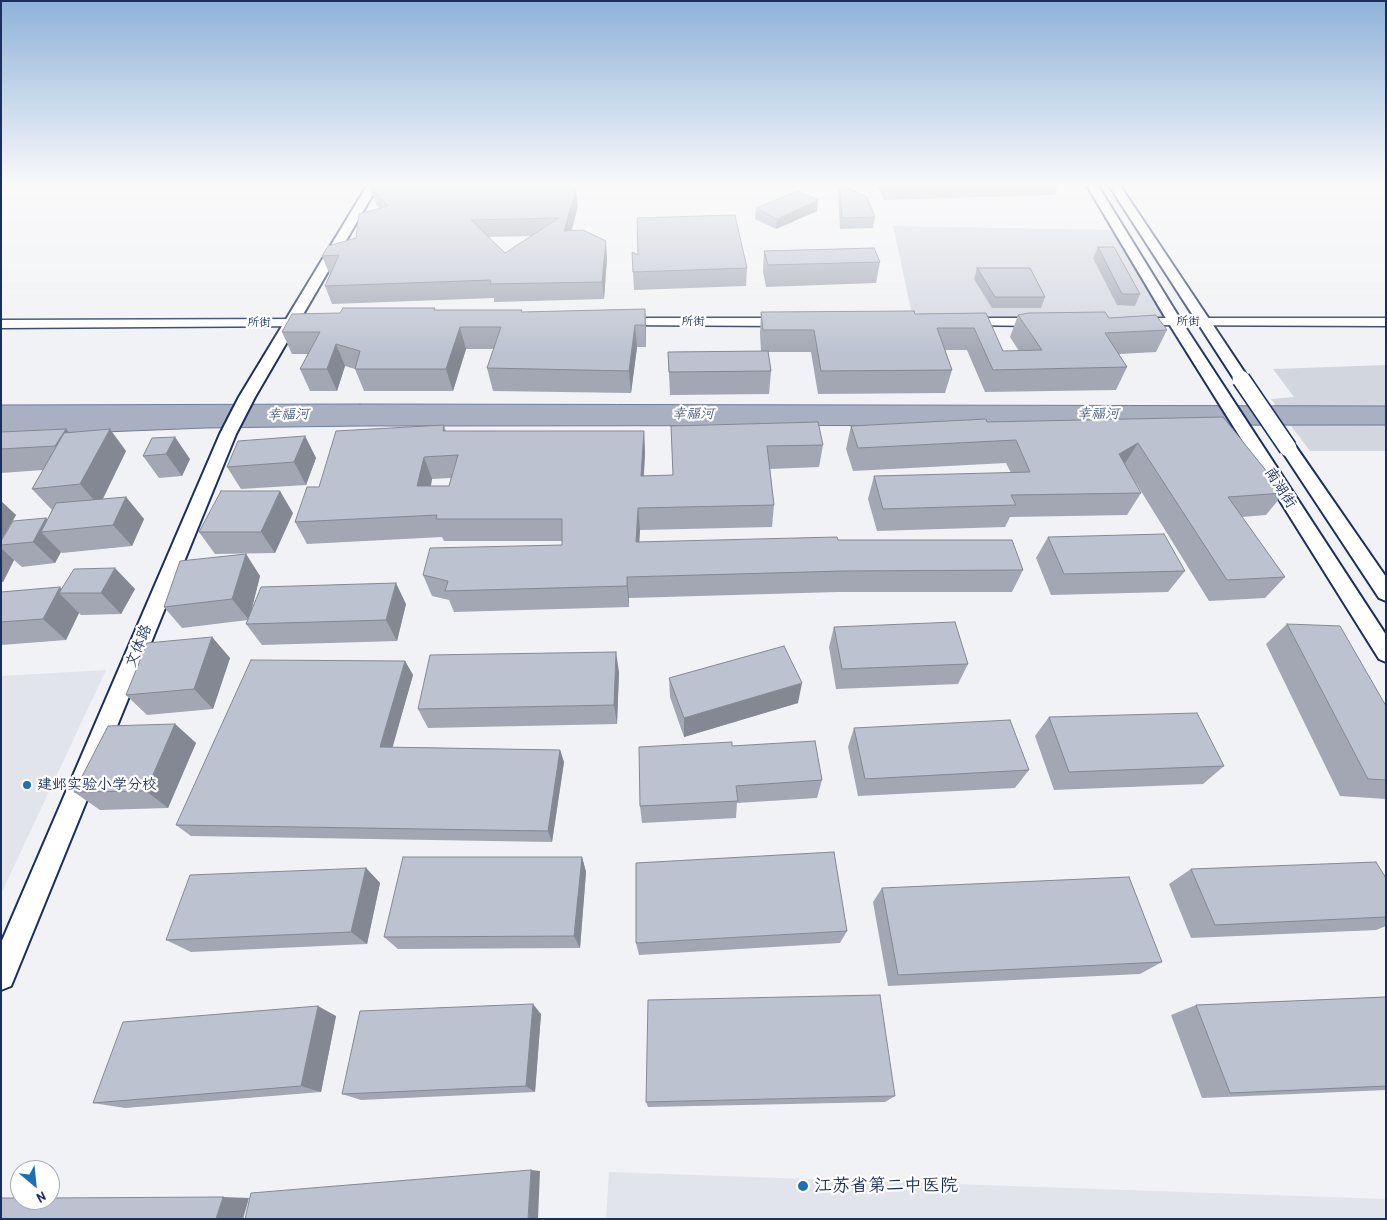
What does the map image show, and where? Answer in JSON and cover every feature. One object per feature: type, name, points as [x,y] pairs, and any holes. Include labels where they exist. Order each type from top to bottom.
[{"type":"main road","name":"文体路","points":[[1,976],[231,430],[244,403],[340,241]]},
{"type":"main road","name":"南湖街","points":[[1126,241],[1211,379],[1386,653]]},
{"type":"main road","name":"南湖街","points":[[1150,241],[1202,322],[1386,593]]},
{"type":"street","name":"所街","points":[[605,322],[795,322]]},
{"type":"street","points":[[955,322],[1055,322]]},
{"type":"street","name":"所街","points":[[1125,322],[1386,322]]},
{"type":"street","name":"所街","points":[[1,324],[320,323]]},
{"type":"shaded area","points":[[896,241],[1126,241],[1175,322],[914,324]]},
{"type":"shaded area","points":[[1386,365],[1386,451],[1310,451],[1271,399],[1294,397],[1273,369]]},
{"type":"shaded area","name":"建邺实验小学分校","points":[[106,670],[1,894],[1,676]]},
{"type":"shaded area","name":"江苏省第二中医院","points":[[609,1172],[1386,1199],[1386,1219],[606,1219]]},
{"type":"water","name":"幸福河","points":[[1,405],[1386,406],[1386,425],[362,426],[206,428],[1,436]]},
{"type":"building","points":[[346,241],[493,241],[505,253],[524,241],[606,241],[602,282],[490,284],[491,280],[325,286],[339,255],[322,256],[328,246]]},
{"type":"building","points":[[638,241],[741,241],[747,268],[633,272],[632,252],[638,255]]},
{"type":"building","points":[[1098,247],[1114,247],[1140,294],[1122,294]]},
{"type":"building","points":[[874,248],[880,262],[768,265],[764,251]]},
{"type":"building","points":[[977,268],[1030,268],[1045,297],[995,297]]},
{"type":"building","points":[[343,308],[522,310],[521,312],[645,309],[645,325],[635,325],[629,371],[487,368],[501,327],[460,327],[446,369],[355,369],[360,351],[336,344],[327,369],[300,369],[320,332],[282,332],[292,314],[340,313]]},
{"type":"building","points":[[914,311],[915,314],[986,313],[1003,351],[1042,350],[1018,315],[1029,313],[1105,312],[1109,318],[1156,315],[1167,330],[1105,333],[1127,367],[993,370],[974,328],[937,328],[952,370],[821,371],[814,330],[763,330],[761,312]]},
{"type":"building","points":[[768,351],[771,371],[669,372],[668,352]]},
{"type":"building","points":[[1223,417],[1284,493],[1228,497],[1285,577],[1227,580],[1138,443],[1119,454],[1141,493],[1011,495],[1016,505],[883,509],[874,476],[1030,472],[1016,440],[858,448],[851,426],[986,419],[987,422]]},
{"type":"building","points":[[818,422],[823,445],[767,446],[774,505],[638,508],[636,542],[837,537],[838,540],[1012,540],[1023,570],[844,571],[627,577],[627,586],[445,591],[448,581],[423,575],[430,548],[562,545],[562,519],[436,519],[437,515],[295,522],[307,487],[319,487],[336,431],[444,425],[443,431],[644,431],[641,476],[673,475],[671,426]],"holes":[[[458,455],[449,486],[417,486],[424,457]]]},
{"type":"building","points":[[66,429],[55,446],[1,449],[1,432]]},
{"type":"building","points":[[110,429],[80,484],[32,489],[64,433]]},
{"type":"building","points":[[305,436],[294,462],[227,467],[238,441]]},
{"type":"building","points":[[175,437],[166,454],[143,456],[152,438]]},
{"type":"building","points":[[221,491],[280,491],[261,532],[199,532]]},
{"type":"building","points":[[126,497],[113,525],[41,532],[56,503]]},
{"type":"building","points":[[46,518],[33,542],[1,545],[1,541],[13,521]]},
{"type":"building","points":[[1164,534],[1185,571],[1064,574],[1048,537]]},
{"type":"building","points":[[246,554],[232,599],[164,607],[180,561]]},
{"type":"building","points":[[115,568],[101,593],[59,593],[74,569]]},
{"type":"building","points":[[396,583],[386,620],[246,624],[261,587]]},
{"type":"building","points":[[60,587],[43,619],[1,622],[1,592]]},
{"type":"building","points":[[955,622],[968,664],[842,669],[834,627]]},
{"type":"building","points":[[1287,624],[1340,626],[1386,706],[1386,780],[1368,779]]},
{"type":"building","points":[[212,637],[194,689],[126,695],[147,643]]},
{"type":"building","points":[[784,646],[802,683],[684,718],[669,678]]},
{"type":"building","points":[[616,652],[614,705],[418,709],[430,655]]},
{"type":"building","points":[[251,660],[405,661],[380,747],[560,750],[548,831],[176,825]]},
{"type":"building","points":[[1197,713],[1224,766],[1069,772],[1049,717]]},
{"type":"building","points":[[1010,720],[1029,770],[865,779],[854,728]]},
{"type":"building","points":[[175,724],[146,791],[74,792],[108,726]]},
{"type":"building","points":[[815,741],[822,780],[736,786],[738,801],[640,806],[639,747],[732,742],[732,746]]},
{"type":"building","points":[[834,852],[847,931],[636,943],[636,863]]},
{"type":"building","points":[[403,857],[582,857],[574,936],[384,937]]},
{"type":"building","points":[[1376,862],[1386,878],[1386,917],[1215,925],[1191,869]]},
{"type":"building","points":[[366,868],[351,932],[166,940],[190,875]]},
{"type":"building","points":[[1129,877],[1162,962],[898,975],[882,888]]},
{"type":"building","points":[[880,995],[895,1096],[646,1102],[648,1000]]},
{"type":"building","points":[[1386,997],[1386,1086],[1230,1093],[1196,1005]]},
{"type":"building","points":[[533,1004],[526,1086],[342,1094],[360,1011]]},
{"type":"building","points":[[318,1006],[301,1086],[93,1103],[123,1022]]},
{"type":"building","points":[[531,1170],[528,1219],[245,1219],[251,1193]]},
{"type":"building","points":[[223,1197],[216,1219],[1,1219],[1,1198],[10,1198],[10,1210],[60,1210],[60,1198]]},
{"type":"place","name":"建邺实验小学分校","points":[[27,785]]},
{"type":"place","name":"江苏省第二中医院","points":[[803,1186]]}]
